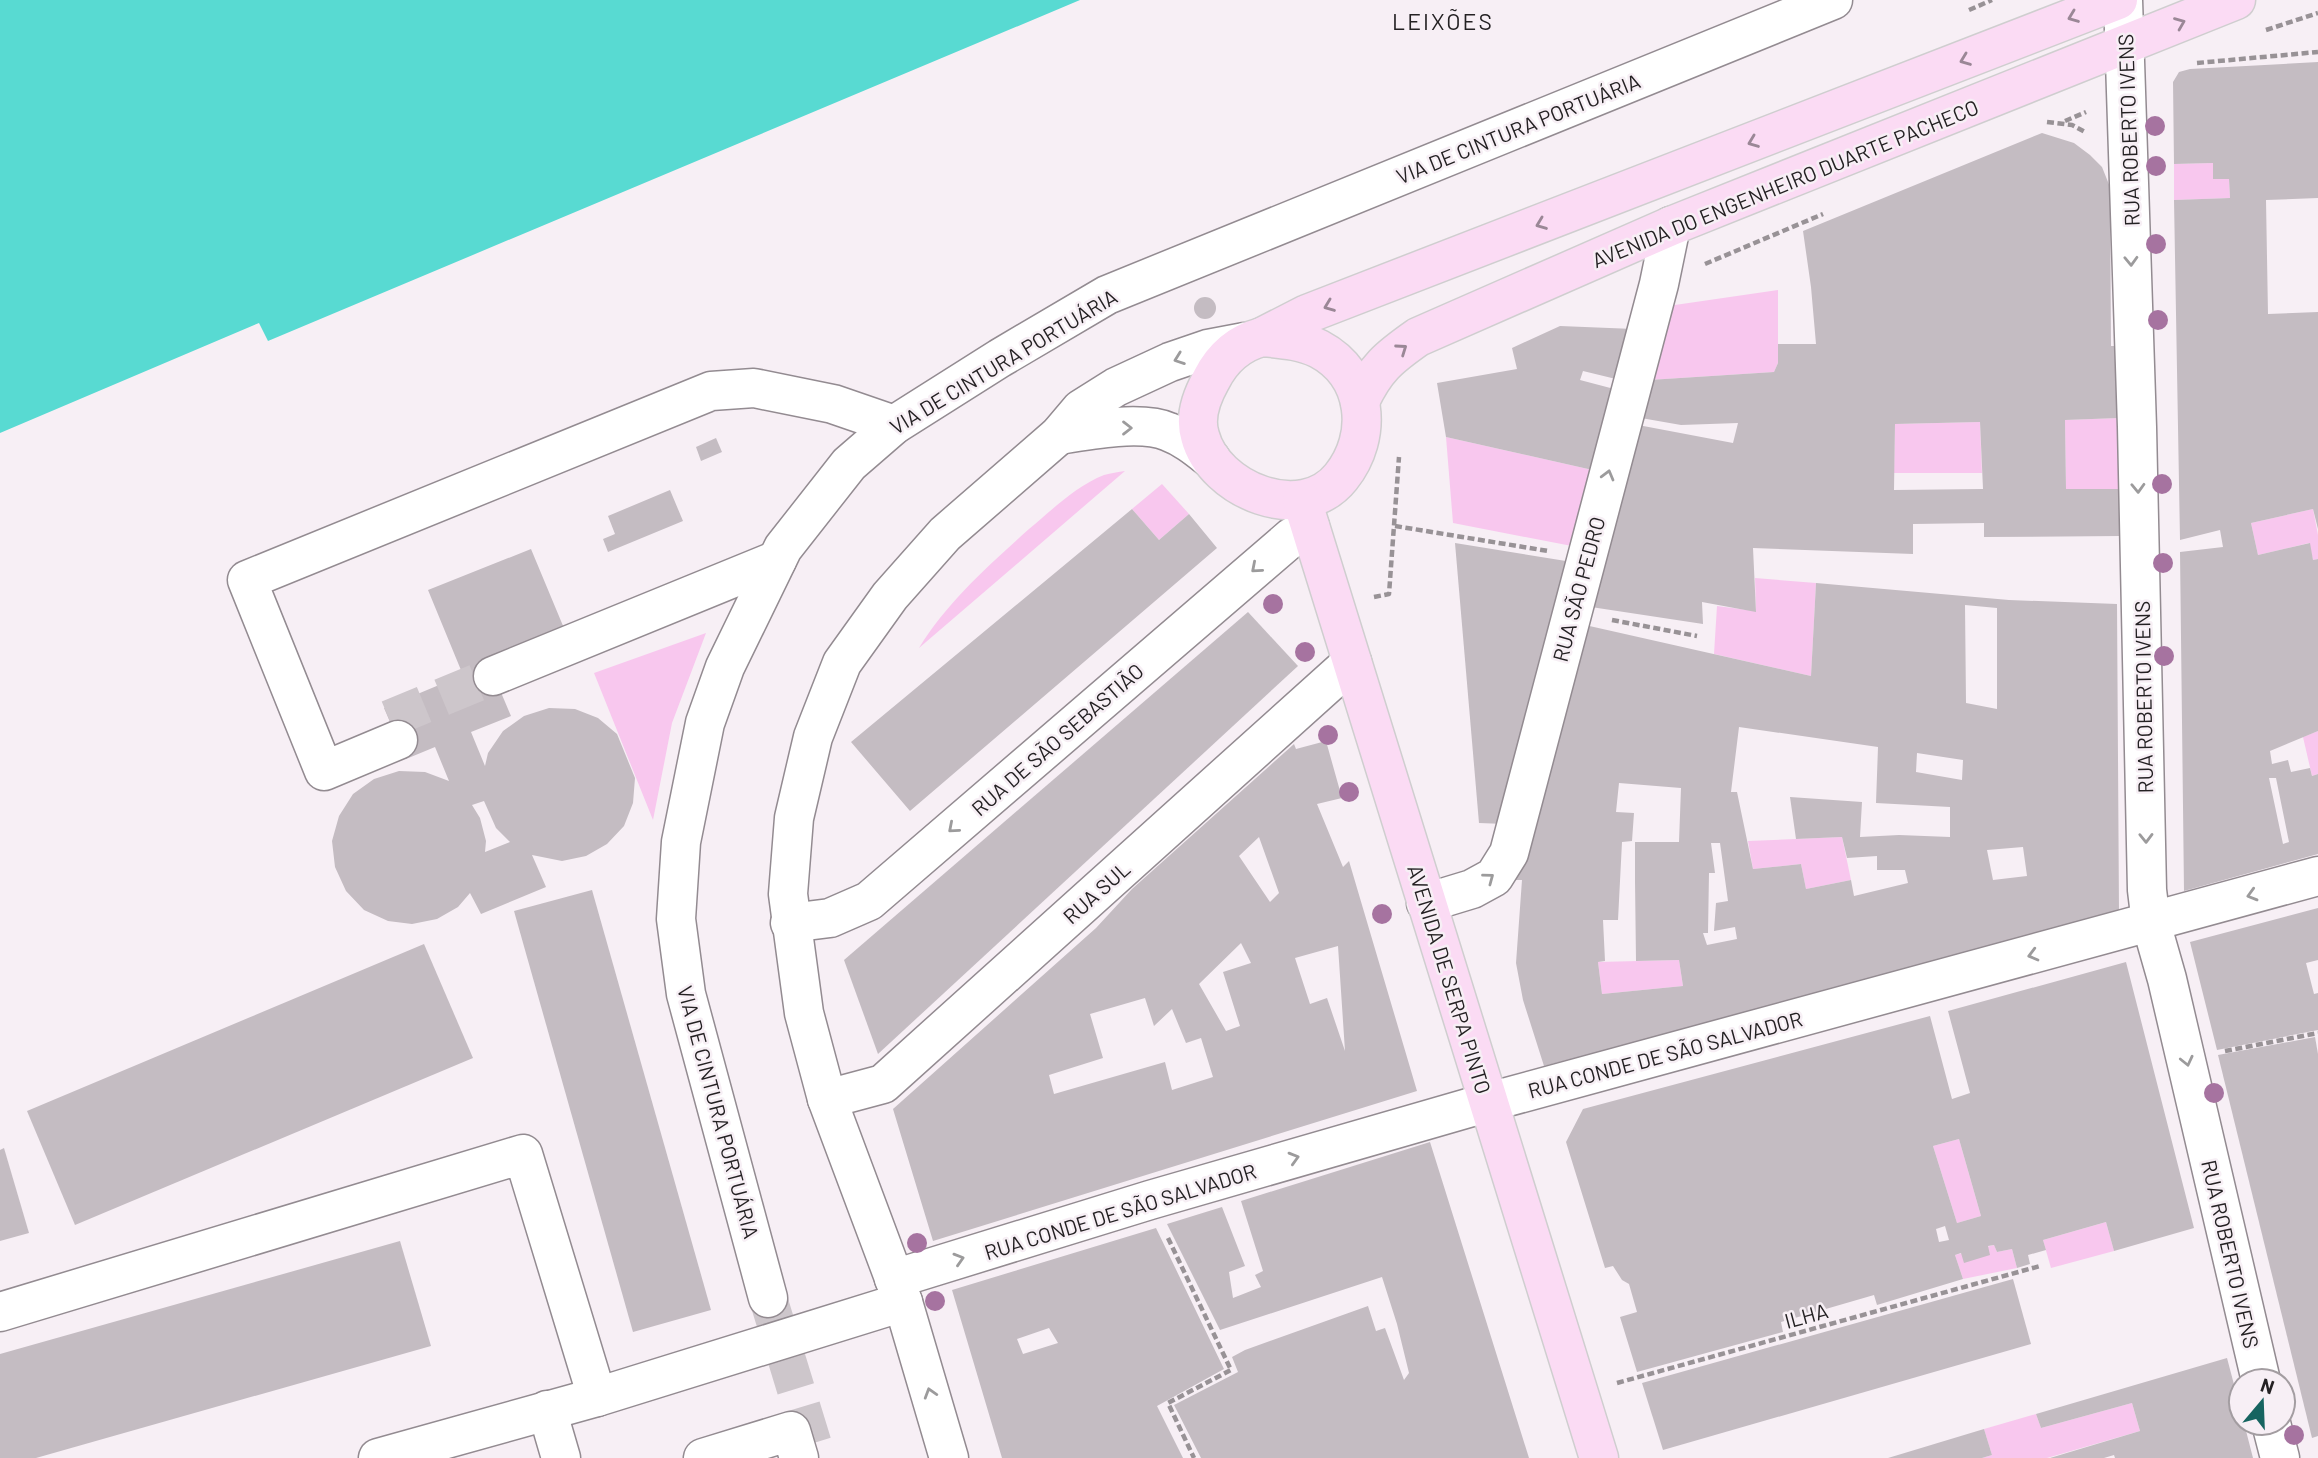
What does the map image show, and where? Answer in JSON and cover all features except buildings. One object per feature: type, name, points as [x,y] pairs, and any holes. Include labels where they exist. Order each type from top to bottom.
[{"type":"main road","points":[[1253,339],[1295,340],[1331,356],[1354,384],[1360,401],[1360,443],[1352,463],[1338,481],[1320,494],[1306,514],[1251,492],[1228,477],[1211,459],[1199,436],[1198,418],[1203,394],[1218,366],[1253,339],[1307,314],[2118,0]]},
{"type":"main road","name":"AVENIDA DO ENGENHEIRO DUARTE PACHECO","points":[[1360,401],[1371,377],[1391,356],[1418,337],[1671,226],[2236,0]]},
{"type":"main road","name":"AVENIDA DE SERPA PINTO","points":[[1306,514],[1599,1458]]},
{"type":"street","name":"VIA DE CINTURA PORTUÁRIA","points":[[768,1298],[685,994],[676,919],[681,842],[705,723],[725,667],[783,548],[849,464],[894,425],[1107,295],[1833,0]]},
{"type":"street","name":"RUA ROBERTO IVENS","points":[[2123,0],[2147,890],[2151,923],[2186,1058],[2258,1367]]},
{"type":"street","name":"RUA SÃO PEDRO","points":[[1426,903],[1472,889],[1494,877],[1509,853],[1659,284],[1671,226]]},
{"type":"street","points":[[949,1458],[898,1291],[827,1099],[804,1013],[788,894],[794,818],[813,737],[842,663],[890,596],[946,534],[1059,435],[1081,409],[1116,387],[1170,362],[1208,349],[1253,339]]},
{"type":"street","points":[[393,730],[320,760],[247,580],[711,391],[754,388],[833,404],[894,425]]},
{"type":"street","points":[[1059,435],[1129,427],[1166,430],[1190,442],[1211,459]]},
{"type":"street","name":"RUA DE SÃO SEBASTIÃO","points":[[790,923],[830,918],[869,901],[1292,537],[1306,514]]},
{"type":"street","points":[[498,687],[768,576]]},
{"type":"street","name":"RUA SUL","points":[[827,1099],[883,1084],[1352,662]]},
{"type":"street","name":"RUA CONDE DE SÃO SALVADOR","points":[[395,1456],[597,1397],[1150,1200],[1489,1102],[2318,876]]},
{"type":"street","points":[[0,1312],[523,1154],[597,1397]]},
{"type":"street","points":[[547,1410],[561,1458]]},
{"type":"street","points":[[703,1458],[791,1431],[799,1458]]},
{"type":"street","points":[[2275,1437],[2280,1458]]},
{"type":"path","points":[[2188,64],[2318,52]]},
{"type":"path","points":[[2040,122],[2072,125],[2093,137]]},
{"type":"path","points":[[1659,284],[1830,211]]},
{"type":"path","points":[[1373,597],[1389,594],[1400,451]]},
{"type":"path","points":[[1395,526],[1587,557]]},
{"type":"path","points":[[1572,612],[1697,636]]},
{"type":"path","points":[[2186,1058],[2318,1033]]},
{"type":"path","points":[[1150,1200],[1231,1370],[1168,1403],[1194,1458]]},
{"type":"path","name":"ILHA","points":[[1579,1393],[2040,1266]]},
{"type":"shaded area","points":[[2213,163],[2213,179],[2229,179],[2230,198],[2174,200],[2174,164]]},
{"type":"shaded area","points":[[1778,290],[1778,363],[1774,372],[1649,380],[1668,306]]},
{"type":"shaded area","points":[[2119,418],[2121,489],[2066,489],[2065,420]]},
{"type":"shaded area","points":[[1980,422],[1982,473],[1894,473],[1895,424]]},
{"type":"shaded area","points":[[1446,437],[1597,471],[1577,547],[1453,523]]},
{"type":"shaded area","points":[[1125,471],[919,648],[942,615],[984,570],[1029,529],[1084,485],[1104,475]]},
{"type":"shaded area","points":[[1162,484],[1189,514],[1159,540],[1132,509]]},
{"type":"shaded area","points":[[2313,509],[2318,535],[2318,559],[2313,560],[2309,543],[2258,555],[2251,523]]},
{"type":"shaded area","points":[[1755,578],[1816,583],[1811,676],[1714,654],[1717,606],[1756,611]]},
{"type":"shaded area","points":[[706,633],[672,723],[653,820],[594,673]]},
{"type":"shaded area","points":[[2318,731],[2318,774],[2312,776],[2303,737]]},
{"type":"shaded area","points":[[1842,837],[1851,880],[1806,889],[1801,864],[1753,869],[1748,841]]},
{"type":"shaded area","points":[[1679,960],[1683,986],[1602,994],[1598,962]]},
{"type":"shaded area","points":[[1959,1139],[1981,1216],[1957,1223],[1933,1146]]},
{"type":"shaded area","points":[[2106,1222],[2114,1251],[2051,1268],[2043,1240]]},
{"type":"shaded area","points":[[1994,1245],[1997,1252],[2012,1249],[2017,1268],[1963,1279],[1955,1255]]},
{"type":"shaded area","points":[[2132,1403],[2140,1431],[2047,1458],[1982,1458],[1992,1455],[1984,1429],[2036,1414],[2041,1428]]},
{"type":"water","points":[[0,0],[1080,0],[268,341],[259,323],[0,433]]},
{"type":"tunnel","points":[[389,719],[493,676]]},
{"type":"tunnel","points":[[768,1298],[817,1458]]},
{"type":"district","name":"LEIXÕES","points":[[1443,21]]}]
